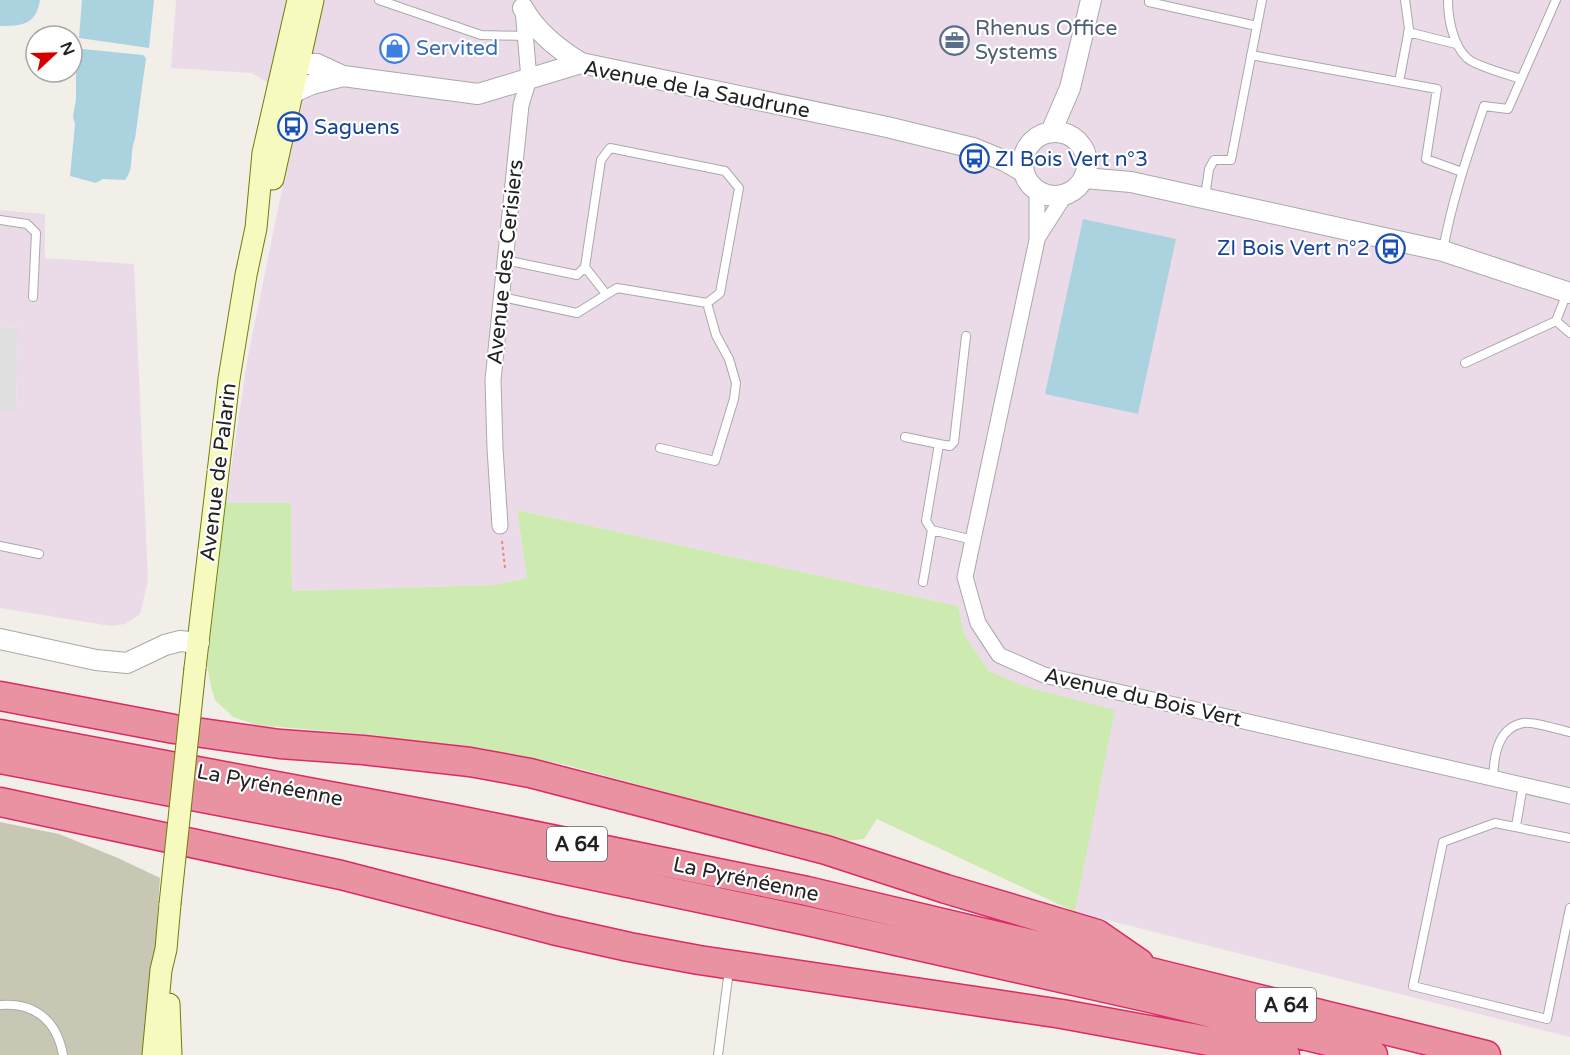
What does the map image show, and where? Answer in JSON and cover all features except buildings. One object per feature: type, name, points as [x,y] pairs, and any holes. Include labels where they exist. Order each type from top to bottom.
[{"type":"highway","points":[[0,696],[174,729],[280,744],[431,757],[530,773],[826,850],[1097,934],[1150,972]]},
{"type":"highway","name":"La Pyrénéenne","points":[[0,734],[442,817],[807,891],[1486,1055]]},
{"type":"highway","name":"La Pyrénéenne","points":[[0,759],[447,845],[803,920],[1150,998],[1340,1044],[1373,1055]]},
{"type":"highway","points":[[0,802],[341,875],[618,945],[729,965],[1062,1014],[1285,1055]]},
{"type":"main road","name":"Avenue de Palarin","points":[[298,0],[298,69]]},
{"type":"main road","name":"Avenue de Palarin","points":[[171,1055],[166,949],[195,669],[229,379],[256,228],[263,153],[298,69],[313,0]]},
{"type":"main road","name":"Avenue de Palarin","points":[[153,1055],[161,970],[166,949]]},
{"type":"street","points":[[1051,132],[1070,88],[1091,0]]},
{"type":"street","name":"Avenue des Cerisiers","points":[[500,526],[493,380],[521,105],[529,79],[522,4]]},
{"type":"street","points":[[522,4],[530,21],[549,40],[580,63]]},
{"type":"street","name":"Avenue de la Saudrune","points":[[298,69],[478,94],[580,63],[887,127],[980,150],[1024,172]]},
{"type":"street","points":[[1070,88],[1075,138]]},
{"type":"street","points":[[1051,132],[1068,134],[1075,138],[1086,155],[1084,178],[1065,195],[1055,196],[1037,191],[1027,180],[1024,172],[1025,152],[1031,142],[1036,137],[1051,132]]},
{"type":"street","name":"Avenue de la Saudrune","points":[[980,150],[1031,142]]},
{"type":"street","points":[[1086,155],[1131,182]]},
{"type":"street","points":[[1084,178],[1131,182],[1443,250],[1569,292]]},
{"type":"street","name":"Avenue du Bois Vert","points":[[1037,191],[1037,240],[965,577],[978,623],[999,655],[1056,678],[1570,796]]},
{"type":"street","name":"Avenue du Bois Vert","points":[[1037,240],[1065,195]]},
{"type":"street","points":[[0,639],[96,660],[127,663],[165,645],[180,641],[199,643]]},
{"type":"lane","points":[[379,0],[481,35],[525,36]]},
{"type":"lane","points":[[1149,0],[1149,2],[1257,26]]},
{"type":"lane","points":[[1204,198],[1209,168],[1214,160],[1231,159],[1262,0]]},
{"type":"lane","points":[[1399,82],[1408,33],[1405,0]]},
{"type":"lane","points":[[1448,0],[1448,12],[1456,44],[1468,60],[1521,80]]},
{"type":"lane","points":[[1443,250],[1448,219],[1484,106],[1508,109],[1556,0]]},
{"type":"lane","points":[[1408,33],[1456,44]]},
{"type":"lane","points":[[1251,55],[1437,89],[1426,159],[1462,172]]},
{"type":"lane","points":[[502,297],[577,313],[617,288],[707,303],[720,293],[738,188],[725,171],[610,148],[601,160],[585,267],[577,275],[505,260]]},
{"type":"lane","points":[[0,220],[27,224],[36,233],[33,297]]},
{"type":"lane","points":[[585,267],[606,294]]},
{"type":"lane","points":[[1465,363],[1556,321],[1569,292]]},
{"type":"lane","points":[[660,448],[715,462],[736,383],[729,360],[716,335],[707,303]]},
{"type":"lane","points":[[1556,321],[1570,333]]},
{"type":"lane","points":[[905,437],[950,446],[954,442],[966,336]]},
{"type":"lane","points":[[939,444],[926,521],[932,530],[973,540]]},
{"type":"lane","points":[[923,582],[932,530]]},
{"type":"lane","points":[[0,546],[39,554]]},
{"type":"lane","points":[[1493,778],[1495,752],[1501,739],[1511,728],[1524,722],[1570,732]]},
{"type":"lane","points":[[1516,826],[1523,785]]},
{"type":"lane","points":[[1570,838],[1495,823],[1443,842],[1413,986],[1547,1019],[1570,908]]},
{"type":"lane","points":[[718,1055],[729,965]]},
{"type":"lane","points":[[0,1005],[14,1004],[37,1012],[53,1026],[61,1043],[63,1055]]},
{"type":"path","points":[[500,526],[505,568]]},
{"type":"shaded area","points":[[176,0],[1570,0],[1570,1037],[1075,912],[1114,710],[1024,686],[989,671],[964,634],[958,606],[517,510],[527,578],[493,585],[292,591],[291,503],[226,503],[247,361],[288,160],[302,103],[252,73],[171,68]]},
{"type":"shaded area","points":[[0,210],[45,214],[45,258],[134,264],[148,581],[140,614],[125,624],[111,626],[0,608],[0,410],[16,410],[18,328],[0,327]]},
{"type":"shaded area","points":[[0,327],[18,328],[16,410],[0,410]]},
{"type":"shaded area","points":[[0,822],[59,834],[160,878],[148,1055],[0,1055]]},
{"type":"green space","points":[[226,503],[291,503],[292,591],[493,585],[527,578],[517,510],[958,606],[964,634],[989,671],[1024,686],[1115,710],[1075,912],[877,819],[864,839],[845,841],[562,764],[373,735],[257,725],[233,717],[215,700],[207,665]]},
{"type":"water","points":[[0,0],[40,0],[35,15],[27,22],[0,26]]},
{"type":"water","points":[[82,0],[154,0],[149,48],[84,39],[84,24],[80,24]]},
{"type":"water","points":[[84,49],[143,55],[146,58],[131,165],[125,180],[103,179],[96,183],[70,176],[76,84],[84,84]]},
{"type":"water","points":[[1083,219],[1176,239],[1138,414],[1045,394]]},
{"type":"place","name":"Rhenus Office Systems","points":[[954,40]]},
{"type":"place","name":"Servited","points":[[395,48]]},
{"type":"place","name":"Saguens","points":[[293,127]]},
{"type":"place","name":"ZI Bois Vert n°3","points":[[974,159]]},
{"type":"place","name":"ZI Bois Vert n°2","points":[[1391,248]]}]
